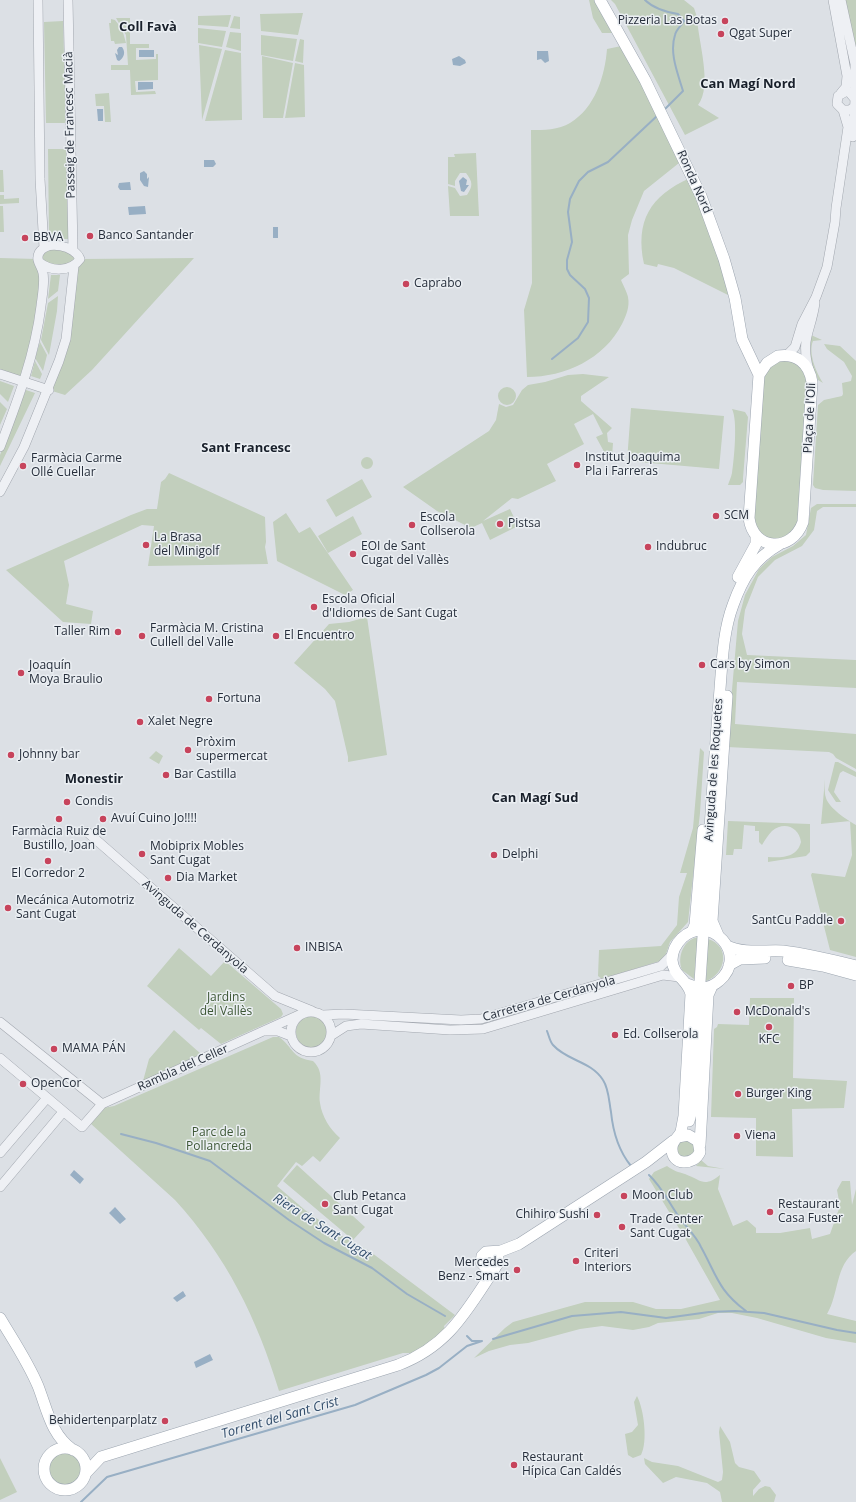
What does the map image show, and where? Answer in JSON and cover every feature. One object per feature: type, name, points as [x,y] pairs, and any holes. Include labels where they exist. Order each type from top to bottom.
[{"type":"main road","name":"Ronda Nord","points":[[600,0],[664,112]]},
{"type":"main road","name":"Ronda Nord","points":[[606,0],[664,112],[697,181],[728,253],[737,286],[747,339],[762,356],[775,358]]},
{"type":"main road","name":"Ronda Nord","points":[[697,181],[724,259],[742,339],[759,375]]},
{"type":"main road","points":[[781,544],[766,542],[756,536],[750,525],[749,518],[759,375],[767,363],[775,358],[786,355]]},
{"type":"main road","name":"Plaça de l'Oli","points":[[781,544],[796,536],[803,522],[812,387],[809,370],[800,360],[786,355]]},
{"type":"main road","name":"Avinguda de les Roquetes","points":[[729,619],[728,600],[734,584],[756,544],[756,536]]},
{"type":"main road","name":"Avinguda de les Roquetes","points":[[704,922],[715,744],[724,647],[729,619],[738,594],[756,562],[781,544]]},
{"type":"main road","points":[[698,1142],[708,995],[712,986],[724,976],[729,965],[730,956],[727,946],[718,935],[712,921],[729,665],[734,610],[738,594]]},
{"type":"main road","points":[[692,932],[695,925],[706,779]]},
{"type":"main road","points":[[675,1158],[672,1150],[681,1130],[686,1103],[691,994],[674,967],[673,954],[681,939],[692,932],[706,931],[718,935]]},
{"type":"main road","points":[[700,982],[703,936]]},
{"type":"main road","points":[[727,946],[740,950],[807,954],[856,966]]},
{"type":"main road","points":[[729,965],[743,958],[784,959],[823,966],[856,975]]},
{"type":"main road","points":[[683,981],[697,988],[712,986]]},
{"type":"main road","points":[[678,1138],[691,1118],[693,1106],[699,996]]},
{"type":"main road","points":[[649,1160],[664,1156],[675,1158],[685,1163],[693,1161],[700,1152],[693,1106]]},
{"type":"main road","points":[[54,1430],[51,1453],[45,1462],[44,1468],[47,1479],[55,1487],[66,1490],[81,1482],[86,1473],[102,1457],[410,1360],[431,1348],[448,1334],[469,1309],[476,1294],[496,1266],[519,1244],[649,1160],[657,1152],[678,1138],[692,1135],[698,1142]]},
{"type":"main road","points":[[476,1294],[482,1264],[481,1259],[484,1254],[519,1244]]},
{"type":"main road","points":[[493,1252],[498,1257],[496,1266]]},
{"type":"main road","points":[[482,1264],[489,1269],[496,1266]]},
{"type":"main road","points":[[0,1318],[38,1386],[54,1430],[65,1444],[77,1452],[85,1462],[86,1473]]},
{"type":"main road","points":[[51,1453],[63,1448],[102,1457]]},
{"type":"street","points":[[38,0],[40,179],[44,248]]},
{"type":"street","name":"Passeig de Francesc Macià","points":[[68,0],[73,250],[80,259],[74,266]]},
{"type":"street","points":[[786,355],[795,347],[802,324],[816,297],[827,267],[835,222],[848,127],[843,110],[837,104],[837,100],[846,87],[847,76],[833,0]]},
{"type":"street","points":[[835,222],[842,209],[855,121],[855,64],[841,0]]},
{"type":"street","points":[[841,93],[849,92],[855,102]]},
{"type":"street","points":[[843,110],[850,110],[855,102]]},
{"type":"street","points":[[0,447],[23,382],[36,336],[44,273],[39,262],[38,255],[44,248],[57,246],[73,250]]},
{"type":"street","points":[[0,492],[24,447],[49,390],[66,339],[74,266],[54,269],[46,267],[39,262]]},
{"type":"street","points":[[809,370],[804,345],[813,316],[816,297]]},
{"type":"street","points":[[0,374],[49,390]]},
{"type":"street","name":"Avinguda de Cerdanyola","points":[[86,831],[275,996],[312,1012]]},
{"type":"street","name":"Carretera de Cerdanyola","points":[[323,1015],[344,1014],[461,1020],[481,1019],[661,966],[673,954]]},
{"type":"street","name":"Carretera de Cerdanyola","points":[[332,1035],[346,1026],[361,1024],[450,1030],[482,1029],[663,975],[683,981]]},
{"type":"street","points":[[312,1012],[323,1015],[331,1026],[332,1035],[323,1049],[310,1052],[298,1047],[291,1036],[292,1024],[300,1014],[312,1012]]},
{"type":"street","name":"Rambla del Celler","points":[[0,1058],[82,1127],[102,1104],[300,1014]]},
{"type":"street","points":[[0,1022],[102,1104]]},
{"type":"street","name":"Rambla del Celler","points":[[263,1032],[278,1031],[291,1036]]},
{"type":"street","points":[[0,1153],[47,1098]]},
{"type":"street","points":[[0,1187],[63,1112]]},
{"type":"green space","points":[[589,0],[600,0],[619,33],[602,33],[593,18]]},
{"type":"green space","points":[[611,0],[684,0],[694,8],[697,17],[705,75],[702,97],[698,105],[719,118],[685,135],[615,4]]},
{"type":"green space","points":[[843,0],[856,0],[856,46],[854,46]]},
{"type":"green space","points":[[303,13],[298,35],[261,31],[260,14]]},
{"type":"green space","points":[[231,15],[228,27],[198,25],[198,16]]},
{"type":"green space","points":[[234,16],[240,17],[240,29],[230,28]]},
{"type":"green space","points":[[116,18],[130,18],[130,44],[149,44],[149,48],[136,48],[136,60],[156,59],[156,54],[158,54],[158,80],[135,81],[136,92],[155,91],[156,94],[131,95],[130,70],[111,70],[111,65],[128,65],[126,35]]},
{"type":"green space","points":[[111,19],[115,20],[122,29],[126,43],[115,44],[114,41],[111,41],[109,23],[111,23]]},
{"type":"green space","points":[[63,21],[66,123],[46,123],[44,22]]},
{"type":"green space","points":[[198,28],[226,31],[222,47],[198,43]]},
{"type":"green space","points":[[230,32],[241,33],[241,51],[226,47]]},
{"type":"green space","points":[[261,35],[297,39],[293,61],[261,55]]},
{"type":"green space","points":[[300,39],[304,40],[303,63],[295,61]]},
{"type":"green space","points":[[199,45],[222,49],[202,120]]},
{"type":"green space","points":[[626,45],[684,159],[644,191],[632,220],[628,235],[629,274],[621,280],[628,297],[628,308],[623,321],[614,336],[605,347],[582,364],[555,374],[527,377],[524,310],[532,283],[531,130],[561,127],[579,117],[592,100],[597,90],[604,70],[607,49]]},
{"type":"green space","points":[[225,50],[241,53],[242,120],[205,121]]},
{"type":"green space","points":[[262,56],[293,63],[283,118],[263,118]]},
{"type":"green space","points":[[295,63],[304,65],[305,117],[285,118]]},
{"type":"green space","points":[[109,93],[111,122],[105,122],[104,106],[96,106],[95,94]]},
{"type":"green space","points":[[48,149],[69,149],[70,239],[49,239]]},
{"type":"green space","points":[[476,153],[479,216],[450,216],[448,186],[455,188],[460,196],[467,195],[471,184],[466,173],[460,173],[455,181],[455,186],[448,184],[448,157],[455,157],[454,154]]},
{"type":"green space","points":[[0,170],[3,170],[4,192],[0,192]]},
{"type":"green space","points":[[690,178],[725,274],[728,295],[674,268],[658,264],[657,267],[644,264],[642,235],[644,223],[649,212],[655,202],[665,193],[676,185]]},
{"type":"green space","points":[[0,195],[4,195],[4,199],[19,198],[19,203],[0,204]]},
{"type":"green space","points":[[0,206],[3,206],[4,232],[0,232]]},
{"type":"green space","points":[[57,246],[81,259],[194,258],[92,370],[65,395],[49,390],[59,361],[74,266],[54,269],[44,273],[24,378],[0,370],[0,258],[37,259],[38,255]]},
{"type":"green space","points":[[51,275],[60,275],[58,291],[48,299]]},
{"type":"green space","points":[[58,296],[57,311],[49,355],[41,340],[48,303]]},
{"type":"green space","points":[[811,335],[822,340],[813,341],[811,351],[815,368],[823,383],[818,380],[810,359]]},
{"type":"green space","points":[[40,342],[47,355],[43,371],[35,358]]},
{"type":"green space","points":[[824,344],[840,346],[856,361],[856,491],[823,490],[815,488],[813,485],[818,405],[824,400],[842,396],[842,383],[851,381],[852,376],[844,362],[827,349]]},
{"type":"green space","points":[[785,360],[796,362],[807,375],[797,528],[781,541],[765,539],[754,527],[763,375],[772,363]]},
{"type":"green space","points":[[35,361],[42,374],[40,379],[31,376]]},
{"type":"green space","points":[[583,374],[609,377],[581,396],[581,401],[612,428],[607,433],[608,442],[613,443],[612,457],[608,459],[596,437],[603,434],[593,414],[574,424],[584,444],[547,464],[556,481],[518,499],[512,498],[483,521],[510,509],[518,526],[490,540],[482,523],[471,528],[437,511],[403,487],[489,431],[496,420],[499,404],[506,407],[513,405],[522,390],[528,385],[545,382],[568,375]]},
{"type":"green space","points":[[0,381],[14,386],[8,402],[0,394]]},
{"type":"green space","points":[[507,387],[513,390],[516,396],[513,402],[507,405],[501,402],[498,396],[501,390]]},
{"type":"green space","points":[[26,390],[35,393],[0,466],[0,455]]},
{"type":"green space","points":[[0,402],[7,409],[0,425]]},
{"type":"green space","points":[[631,408],[724,416],[719,469],[627,461]]},
{"type":"green space","points":[[732,409],[745,412],[748,417],[743,482],[740,485],[728,485],[732,473],[735,440],[735,422]]},
{"type":"green space","points":[[367,457],[371,459],[373,463],[371,467],[367,469],[363,467],[361,463],[363,459]]},
{"type":"green space","points":[[169,473],[265,517],[265,547],[268,564],[148,566],[154,526],[142,525],[64,561],[69,585],[66,604],[93,611],[91,624],[63,622],[6,570],[131,515],[147,509],[157,509],[161,482]]},
{"type":"green space","points":[[362,479],[372,497],[336,517],[326,500]]},
{"type":"green space","points":[[817,504],[856,504],[856,507],[823,507],[817,511],[814,530],[802,546],[775,560],[758,577],[745,610],[742,634],[747,655],[856,660],[856,688],[737,682],[735,724],[856,734],[856,769],[836,758],[829,752],[727,747],[738,621],[745,595],[759,569],[772,557],[793,546],[806,535],[811,508]]},
{"type":"green space","points":[[286,513],[299,533],[310,527],[353,590],[345,595],[277,561],[273,522]]},
{"type":"green space","points":[[353,516],[362,534],[328,553],[318,536]]},
{"type":"green space","points":[[367,617],[387,755],[348,762],[335,701],[325,689],[294,663],[329,624],[349,622]]},
{"type":"green space","points":[[700,748],[704,752],[700,813],[688,922],[670,942],[666,954],[660,961],[602,979],[598,976],[599,950],[661,946],[677,925],[679,897],[687,873],[680,873],[693,828]]},
{"type":"green space","points":[[156,751],[163,756],[159,764],[149,758]]},
{"type":"green space","points":[[835,762],[838,762],[856,772],[856,777],[843,771],[840,773],[834,792],[841,802],[836,802],[828,790]]},
{"type":"green space","points":[[825,779],[825,793],[828,802],[834,810],[849,821],[821,824]]},
{"type":"green space","points":[[728,821],[810,824],[810,852],[806,856],[768,862],[768,857],[788,856],[796,851],[801,842],[800,837],[794,829],[781,826],[772,831],[762,845],[759,842],[759,831],[755,831],[755,826],[744,825],[742,849],[734,849],[733,855],[726,855]]},
{"type":"green space","name":"SantCu Paddle","points":[[850,821],[856,825],[856,957],[830,950],[811,875],[812,873],[845,877],[852,855]]},
{"type":"green space","points":[[698,937],[694,979],[682,970],[680,960],[682,950],[685,945]]},
{"type":"green space","points":[[708,939],[720,948],[723,954],[723,960],[718,972],[706,981]]},
{"type":"green space","name":"Jardins del Vallès","points":[[179,948],[211,976],[225,961],[281,1009],[283,1014],[281,1017],[221,1044],[201,1028],[199,1030],[147,986]]},
{"type":"green space","points":[[750,998],[794,998],[793,1078],[847,1081],[844,1108],[792,1109],[793,1157],[756,1156],[756,1118],[711,1117],[714,1029],[718,1024],[749,1025]]},
{"type":"green space","points":[[309,1016],[315,1016],[324,1020],[328,1032],[324,1044],[315,1048],[309,1048],[300,1044],[296,1035],[296,1029],[300,1020]]},
{"type":"green space","points":[[174,1030],[201,1054],[143,1081],[149,1059]]},
{"type":"green space","name":"Parc de la Pollancreda","points":[[273,1037],[279,1037],[293,1052],[301,1058],[313,1061],[317,1066],[321,1081],[320,1103],[323,1113],[330,1127],[340,1138],[320,1162],[313,1156],[302,1166],[296,1162],[277,1186],[305,1210],[340,1235],[368,1250],[455,1315],[444,1326],[445,1330],[415,1353],[403,1353],[279,1391],[261,1338],[250,1313],[225,1266],[210,1243],[175,1200],[90,1123],[103,1108],[114,1106]]},
{"type":"green space","points":[[682,1139],[692,1141],[696,1150],[690,1158],[678,1156],[676,1147]]},
{"type":"green space","points":[[701,1160],[708,1166],[725,1169],[696,1166]]},
{"type":"green space","name":"Club Petanca Sant Cugat","points":[[297,1165],[365,1227],[353,1240],[283,1181]]},
{"type":"green space","points":[[667,1166],[702,1182],[710,1181],[720,1175],[718,1189],[733,1226],[747,1220],[756,1228],[756,1233],[780,1233],[810,1228],[812,1239],[830,1234],[840,1206],[837,1190],[842,1181],[850,1181],[852,1205],[856,1189],[856,1251],[844,1264],[834,1298],[827,1314],[856,1321],[856,1343],[826,1338],[757,1318],[732,1313],[718,1313],[699,1319],[658,1323],[649,1327],[633,1330],[602,1326],[580,1329],[528,1343],[510,1345],[489,1351],[474,1358],[513,1322],[585,1302],[633,1302],[656,1309],[681,1309],[720,1300],[649,1179],[654,1172]]},
{"type":"green space","points":[[637,1396],[642,1409],[645,1434],[641,1455],[633,1458],[628,1455],[625,1434],[632,1432],[638,1425],[634,1402]]},
{"type":"green space","points":[[720,1426],[730,1442],[735,1463],[739,1467],[754,1471],[761,1481],[753,1490],[753,1496],[759,1489],[765,1486],[770,1487],[776,1495],[774,1502],[722,1502],[720,1492],[707,1483],[676,1477],[663,1483],[645,1464],[644,1458],[652,1462],[678,1466],[718,1482],[722,1480],[723,1472],[719,1432]]},
{"type":"green space","points":[[68,1452],[77,1457],[81,1462],[81,1476],[77,1481],[72,1485],[62,1486],[58,1485],[49,1476],[48,1466],[49,1462],[58,1453]]},
{"type":"green space","points":[[0,1458],[17,1492],[0,1500]]},
{"type":"water","points":[[119,47],[122,47],[124,53],[123,57],[119,61],[117,60],[115,53],[118,55],[117,50]]},
{"type":"water","points":[[139,50],[154,50],[154,57],[139,57]]},
{"type":"water","points":[[537,51],[548,51],[549,61],[545,63],[541,59],[537,60]]},
{"type":"water","points":[[459,56],[465,60],[466,63],[460,66],[453,65],[452,59]]},
{"type":"water","points":[[138,82],[153,82],[153,89],[138,90]]},
{"type":"water","points":[[97,109],[103,109],[103,121],[98,121]]},
{"type":"water","points":[[204,160],[214,160],[216,164],[213,167],[204,167]]},
{"type":"water","points":[[144,171],[147,174],[147,179],[149,177],[148,187],[144,186],[140,180],[140,173]]},
{"type":"water","points":[[463,177],[467,180],[466,185],[469,185],[464,192],[461,191],[459,181]]},
{"type":"water","points":[[130,182],[131,190],[120,190],[118,187],[119,183]]},
{"type":"water","points":[[145,206],[146,214],[129,215],[128,207]]},
{"type":"water","points":[[273,227],[278,227],[278,238],[273,238]]},
{"type":"water","points":[[74,1170],[84,1179],[80,1184],[70,1175]]},
{"type":"water","points":[[115,1207],[126,1219],[120,1224],[109,1213]]},
{"type":"water","points":[[183,1291],[186,1296],[177,1302],[173,1298]]},
{"type":"water","points":[[210,1354],[213,1360],[196,1368],[194,1362]]},
{"type":"waterway","points":[[645,0],[660,10],[678,14],[684,21],[677,30],[673,42],[675,63],[683,91],[663,111]]},
{"type":"waterway","points":[[552,359],[578,338],[588,322],[589,298],[585,289],[570,275],[567,269],[567,260],[572,242],[568,212],[570,199],[579,181],[588,172],[608,162],[658,115]]},
{"type":"waterway","points":[[547,1031],[552,1044],[565,1055],[592,1069],[603,1080],[608,1091],[613,1127],[619,1147],[631,1166]]},
{"type":"waterway","name":"Riera de Sant Cugat","points":[[121,1134],[156,1143],[210,1161],[289,1220],[324,1243],[372,1268],[407,1294],[445,1316]]},
{"type":"waterway","points":[[649,1175],[658,1185],[679,1217],[696,1239],[719,1282],[729,1296],[746,1311]]},
{"type":"waterway","name":"Riera de Sant Cugat","points":[[493,1339],[572,1316],[621,1312],[666,1318],[709,1312],[735,1311],[764,1313],[856,1333]]},
{"type":"waterway","name":"Riera de Sant Cugat","points":[[467,1336],[472,1341],[480,1341]]},
{"type":"waterway","name":"Torrent del Sant Crist","points":[[81,1502],[107,1477],[355,1405],[426,1375],[439,1368],[467,1346],[482,1341]]},
{"type":"place","name":"Pizzeria Las Botas","points":[[725,21]]},
{"type":"place","name":"Qgat Super","points":[[721,34]]},
{"type":"place","name":"Banco Santander","points":[[90,236]]},
{"type":"place","name":"BBVA","points":[[25,238]]},
{"type":"place","name":"Caprabo","points":[[406,284]]},
{"type":"place","name":"Institut Joaquima Pla i Farreras","points":[[577,465]]},
{"type":"place","name":"Farmàcia Carme Ollé Cuellar","points":[[23,466]]},
{"type":"place","name":"SCM","points":[[716,516]]},
{"type":"place","name":"Pistsa","points":[[500,524]]},
{"type":"place","name":"Escola Collserola","points":[[412,525]]},
{"type":"place","name":"La Brasa del Minigolf","points":[[146,545]]},
{"type":"place","name":"Indubruc","points":[[648,547]]},
{"type":"place","name":"EOI de Sant Cugat del Vallès","points":[[353,554]]},
{"type":"place","name":"Escola Oficial d'Idiomes de Sant Cugat","points":[[314,607]]},
{"type":"place","name":"Taller Rim","points":[[118,632]]},
{"type":"place","name":"Farmàcia M. Cristina Cullell del Valle","points":[[142,636]]},
{"type":"place","name":"El Encuentro","points":[[276,636]]},
{"type":"place","name":"Cars by Simon","points":[[702,665]]},
{"type":"place","name":"Joaquín Moya Braulio","points":[[21,673]]},
{"type":"place","name":"Fortuna","points":[[209,699]]},
{"type":"place","name":"Xalet Negre","points":[[140,722]]},
{"type":"place","name":"Pròxim supermercat","points":[[188,750]]},
{"type":"place","name":"Johnny bar","points":[[11,755]]},
{"type":"place","name":"Bar Castilla","points":[[166,775]]},
{"type":"place","name":"Condis","points":[[67,802]]},
{"type":"place","name":"Farmàcia Ruiz de Bustillo, Joan","points":[[59,819]]},
{"type":"place","name":"Avuí Cuino Jo!!!!","points":[[103,819]]},
{"type":"place","name":"Mobiprix Mobles Sant Cugat","points":[[142,854]]},
{"type":"place","name":"Delphi","points":[[494,855]]},
{"type":"place","name":"El Corredor 2","points":[[48,861]]},
{"type":"place","name":"Dia Market","points":[[168,878]]},
{"type":"place","name":"Mecánica Automotriz Sant Cugat","points":[[8,908]]},
{"type":"place","name":"SantCu Paddle","points":[[841,921]]},
{"type":"place","name":"INBISA","points":[[297,948]]},
{"type":"place","name":"BP","points":[[791,986]]},
{"type":"place","name":"McDonald's","points":[[737,1012]]},
{"type":"place","name":"KFC","points":[[769,1027]]},
{"type":"place","name":"Ed. Collserola","points":[[615,1035]]},
{"type":"place","name":"MAMA PÁN","points":[[54,1049]]},
{"type":"place","name":"OpenCor","points":[[23,1084]]},
{"type":"place","name":"Burger King","points":[[738,1094]]},
{"type":"place","name":"Viena","points":[[737,1136]]},
{"type":"place","name":"Moon Club","points":[[624,1196]]},
{"type":"place","name":"Club Petanca Sant Cugat","points":[[325,1204]]},
{"type":"place","name":"Restaurant Casa Fuster","points":[[770,1212]]},
{"type":"place","name":"Chihiro Sushi","points":[[597,1215]]},
{"type":"place","name":"Trade Center Sant Cugat","points":[[622,1227]]},
{"type":"place","name":"Criteri Interiors","points":[[576,1261]]},
{"type":"place","name":"Mercedes Benz - Smart","points":[[517,1270]]},
{"type":"place","name":"Behidertenparplatz","points":[[165,1421]]},
{"type":"place","name":"Restaurant Hípica Can Caldés","points":[[514,1465]]},
{"type":"district","name":"Coll Favà","points":[[148,27]]},
{"type":"district","name":"Can Magí Nord","points":[[748,84]]},
{"type":"district","name":"Sant Francesc","points":[[246,448]]},
{"type":"district","name":"Monestir","points":[[94,779]]},
{"type":"district","name":"Can Magí Sud","points":[[535,798]]}]
